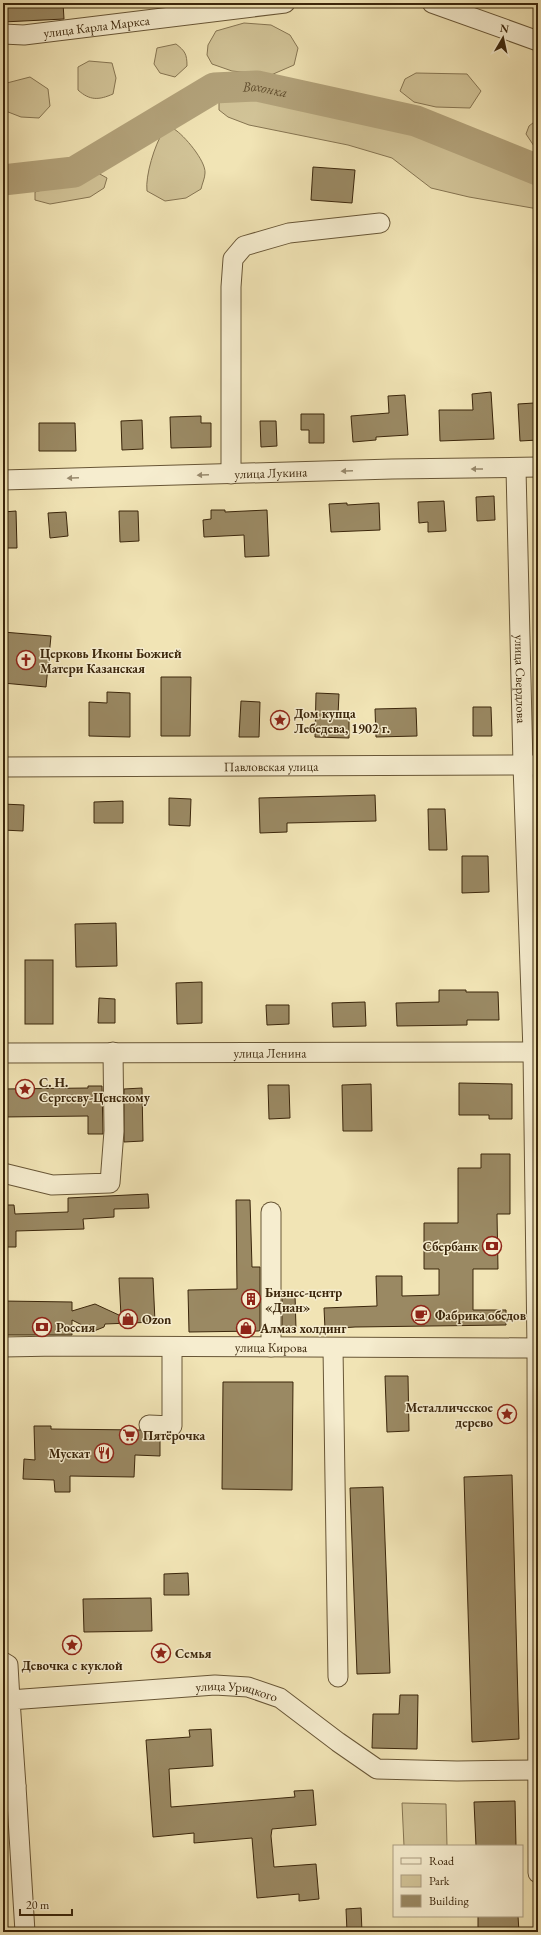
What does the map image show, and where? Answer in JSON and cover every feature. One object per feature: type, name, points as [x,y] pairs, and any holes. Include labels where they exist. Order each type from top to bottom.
[{"type":"street","name":"улица Карла Маркса","points":[[3,34],[24,35],[285,3]]},
{"type":"street","points":[[432,3],[538,41]]},
{"type":"street","points":[[231,474],[231,287],[233,259],[244,246],[289,233],[380,223]]},
{"type":"street","name":"улица Лукина","points":[[3,480],[392,469],[516,469],[538,467]]},
{"type":"street","name":"улица Свердлова","points":[[516,469],[530,765],[536,1052],[538,1348],[538,1873]]},
{"type":"street","name":"Павловская улица","points":[[3,766],[530,765]]},
{"type":"street","points":[[3,1173],[52,1185],[110,1183],[114,1132],[113,1052]]},
{"type":"street","name":"улица Ленина","points":[[3,1053],[536,1052]]},
{"type":"street","points":[[270,1212],[271,1347]]},
{"type":"street","points":[[149,1425],[172,1426],[172,1347]]},
{"type":"street","name":"улица Кирова","points":[[3,1348],[538,1348]]},
{"type":"street","points":[[333,1348],[338,1677]]},
{"type":"street","points":[[3,1662],[8,1665],[10,1700],[9,1786],[25,1932]]},
{"type":"street","name":"улица Урицкого","points":[[10,1700],[215,1685],[248,1687],[280,1698],[338,1742],[377,1769],[457,1771],[537,1770]]},
{"type":"green space","points":[[244,23],[271,25],[290,35],[298,48],[294,65],[271,75],[232,71],[212,64],[207,55],[208,45],[216,31]]},
{"type":"green space","points":[[176,44],[185,53],[187,58],[187,66],[175,77],[160,73],[154,64],[157,48]]},
{"type":"green space","points":[[89,61],[112,63],[116,78],[113,94],[99,98],[91,98],[82,94],[78,90],[78,67]]},
{"type":"green space","points":[[416,73],[467,74],[481,91],[470,108],[436,107],[414,102],[400,91],[405,79]]},
{"type":"green space","points":[[30,77],[48,89],[50,106],[39,118],[21,117],[3,110],[3,84]]},
{"type":"green space","points":[[257,94],[395,125],[460,147],[538,179],[538,209],[469,197],[431,188],[392,158],[348,145],[249,125],[228,117],[219,110],[219,100],[235,95]]},
{"type":"green space","points":[[538,119],[538,147],[534,146],[526,134],[529,126]]},
{"type":"green space","points":[[174,129],[188,142],[198,155],[202,162],[205,175],[201,189],[186,198],[165,201],[147,191],[148,177],[151,160],[160,137],[163,132]]},
{"type":"green space","points":[[98,173],[107,178],[104,188],[90,197],[50,204],[35,200],[35,192]]},
{"type":"green space","points":[[402,1803],[446,1804],[447,1845],[404,1845]]},
{"type":"building","points":[[3,3],[63,3],[64,19],[3,22]]},
{"type":"building","points":[[313,167],[355,170],[352,203],[311,200]]},
{"type":"building","points":[[491,392],[494,439],[440,441],[439,410],[473,410],[472,394]]},
{"type":"building","points":[[405,395],[408,435],[376,437],[376,440],[353,442],[351,416],[389,413],[388,396]]},
{"type":"building","points":[[534,403],[535,416],[538,416],[538,440],[520,441],[518,404]]},
{"type":"building","points":[[301,414],[324,414],[324,443],[309,443],[309,430],[301,430]]},
{"type":"building","points":[[201,416],[201,423],[211,423],[211,447],[171,448],[170,417]]},
{"type":"building","points":[[142,420],[143,449],[122,450],[121,421]]},
{"type":"building","points":[[260,421],[276,421],[277,446],[261,447]]},
{"type":"building","points":[[39,423],[75,423],[76,451],[39,451]]},
{"type":"building","points":[[494,496],[495,520],[477,521],[476,497]]},
{"type":"building","points":[[444,501],[446,531],[428,532],[428,522],[419,523],[418,502]]},
{"type":"building","points":[[347,503],[347,505],[379,503],[380,530],[331,532],[329,504]]},
{"type":"building","points":[[211,510],[225,510],[225,512],[267,510],[269,556],[245,557],[244,535],[204,537],[203,520],[211,519]]},
{"type":"building","points":[[16,511],[17,548],[3,548],[3,512]]},
{"type":"building","points":[[119,511],[138,511],[139,541],[120,542]]},
{"type":"building","points":[[66,512],[68,536],[50,538],[48,513]]},
{"type":"building","name":"Церковь Иконы Божией Матери Казанская","points":[[3,632],[51,636],[46,687],[3,683]]},
{"type":"building","points":[[161,677],[191,677],[190,736],[161,736]]},
{"type":"building","points":[[107,692],[130,693],[130,737],[89,736],[89,702],[107,703]]},
{"type":"building","points":[[316,693],[339,694],[338,715],[349,715],[349,738],[315,737]]},
{"type":"building","points":[[241,701],[260,702],[259,737],[239,737]]},
{"type":"building","points":[[473,707],[491,707],[492,736],[473,736]]},
{"type":"building","points":[[416,708],[417,736],[376,737],[375,709]]},
{"type":"building","points":[[375,795],[376,821],[287,823],[287,832],[260,833],[259,798]]},
{"type":"building","points":[[169,798],[191,799],[190,826],[169,825]]},
{"type":"building","points":[[123,801],[123,823],[94,823],[94,802]]},
{"type":"building","points":[[3,804],[24,805],[23,831],[3,830]]},
{"type":"building","points":[[428,809],[445,809],[447,850],[429,850]]},
{"type":"building","points":[[462,856],[488,856],[489,892],[462,893]]},
{"type":"building","points":[[116,923],[117,966],[76,967],[75,924]]},
{"type":"building","points":[[25,960],[53,960],[53,1024],[25,1024]]},
{"type":"building","points":[[202,982],[202,1023],[177,1024],[176,983]]},
{"type":"building","points":[[439,990],[498,992],[499,1020],[467,1020],[467,1025],[397,1026],[396,1003],[439,1002]]},
{"type":"building","points":[[99,998],[115,999],[115,1023],[98,1023]]},
{"type":"building","points":[[365,1002],[366,1026],[333,1027],[332,1003]]},
{"type":"building","points":[[266,1005],[289,1005],[289,1024],[267,1025]]},
{"type":"building","points":[[459,1083],[512,1084],[512,1119],[489,1119],[489,1115],[459,1115]]},
{"type":"building","points":[[371,1084],[372,1131],[343,1131],[342,1085]]},
{"type":"building","points":[[268,1085],[289,1085],[290,1118],[269,1119]]},
{"type":"building","points":[[88,1086],[102,1086],[103,1134],[88,1134],[88,1116],[3,1117],[3,1089],[88,1088]]},
{"type":"building","points":[[142,1088],[143,1141],[124,1142],[124,1089]]},
{"type":"building","points":[[481,1154],[510,1154],[510,1214],[497,1214],[498,1269],[473,1269],[473,1310],[506,1310],[506,1325],[355,1327],[325,1329],[324,1308],[377,1306],[376,1276],[402,1276],[402,1296],[439,1295],[439,1269],[424,1269],[424,1223],[458,1223],[458,1168],[481,1168]]},
{"type":"building","points":[[148,1194],[149,1208],[114,1209],[114,1217],[83,1219],[84,1229],[16,1231],[16,1247],[3,1247],[3,1205],[14,1205],[15,1214],[68,1212],[68,1198]]},
{"type":"building","points":[[236,1200],[250,1200],[252,1267],[260,1267],[260,1331],[189,1332],[188,1290],[237,1289]]},
{"type":"building","points":[[119,1278],[153,1278],[155,1322],[105,1324],[104,1327],[94,1331],[72,1320],[72,1335],[3,1335],[3,1301],[72,1302],[72,1311],[95,1304],[121,1316]]},
{"type":"building","points":[[282,1294],[295,1294],[296,1329],[282,1329]]},
{"type":"building","points":[[385,1376],[408,1376],[409,1431],[387,1432]]},
{"type":"building","points":[[223,1382],[293,1382],[292,1490],[222,1489]]},
{"type":"building","points":[[34,1426],[51,1426],[51,1429],[140,1430],[148,1436],[160,1437],[160,1456],[135,1455],[134,1477],[70,1476],[70,1492],[55,1492],[54,1480],[23,1479],[24,1459],[35,1460]]},
{"type":"building","points":[[512,1475],[519,1739],[472,1742],[464,1477]]},
{"type":"building","points":[[383,1487],[390,1673],[357,1674],[350,1488]]},
{"type":"building","points":[[188,1573],[189,1595],[164,1595],[164,1574]]},
{"type":"building","points":[[151,1598],[152,1631],[84,1632],[83,1599]]},
{"type":"building","points":[[400,1695],[418,1695],[417,1749],[372,1748],[373,1714],[399,1714]]},
{"type":"building","points":[[211,1729],[213,1766],[169,1769],[171,1807],[295,1797],[294,1791],[313,1790],[316,1825],[272,1829],[271,1836],[274,1867],[316,1864],[319,1899],[299,1901],[299,1894],[257,1898],[252,1838],[194,1843],[194,1833],[153,1837],[146,1740],[190,1737],[189,1730]]},
{"type":"building","points":[[515,1801],[516,1845],[476,1845],[474,1802]]},
{"type":"building","points":[[361,1908],[362,1932],[347,1932],[346,1909]]},
{"type":"building","points":[[478,1917],[518,1917],[519,1932],[478,1932]]},
{"type":"waterway","name":"Вохонка","points":[[3,180],[74,172],[214,88],[257,86],[416,121],[538,170]]},
{"type":"place","name":"Церковь Иконы Божией Матери Казанская","points":[[26,660]]},
{"type":"place","name":"Дом купца Лебедева, 1902 г.","points":[[280,720]]},
{"type":"place","name":"С. Н. Сергееву-Ценскому","points":[[25,1089]]},
{"type":"place","name":"Сбербанк","points":[[492,1246]]},
{"type":"place","name":"Бизнес-центр «Диан»","points":[[251,1299]]},
{"type":"place","name":"Фабрика обедов","points":[[421,1315]]},
{"type":"place","name":"Ozon","points":[[128,1319]]},
{"type":"place","name":"Россия","points":[[42,1327]]},
{"type":"place","name":"Алмаз холдинг","points":[[246,1328]]},
{"type":"place","name":"Металлическое дерево","points":[[507,1414]]},
{"type":"place","name":"Пятёрочка","points":[[129,1435]]},
{"type":"place","name":"Мускат","points":[[104,1453]]},
{"type":"place","name":"Девочка с куклой","points":[[72,1645]]},
{"type":"place","name":"Семья","points":[[161,1653]]}]
